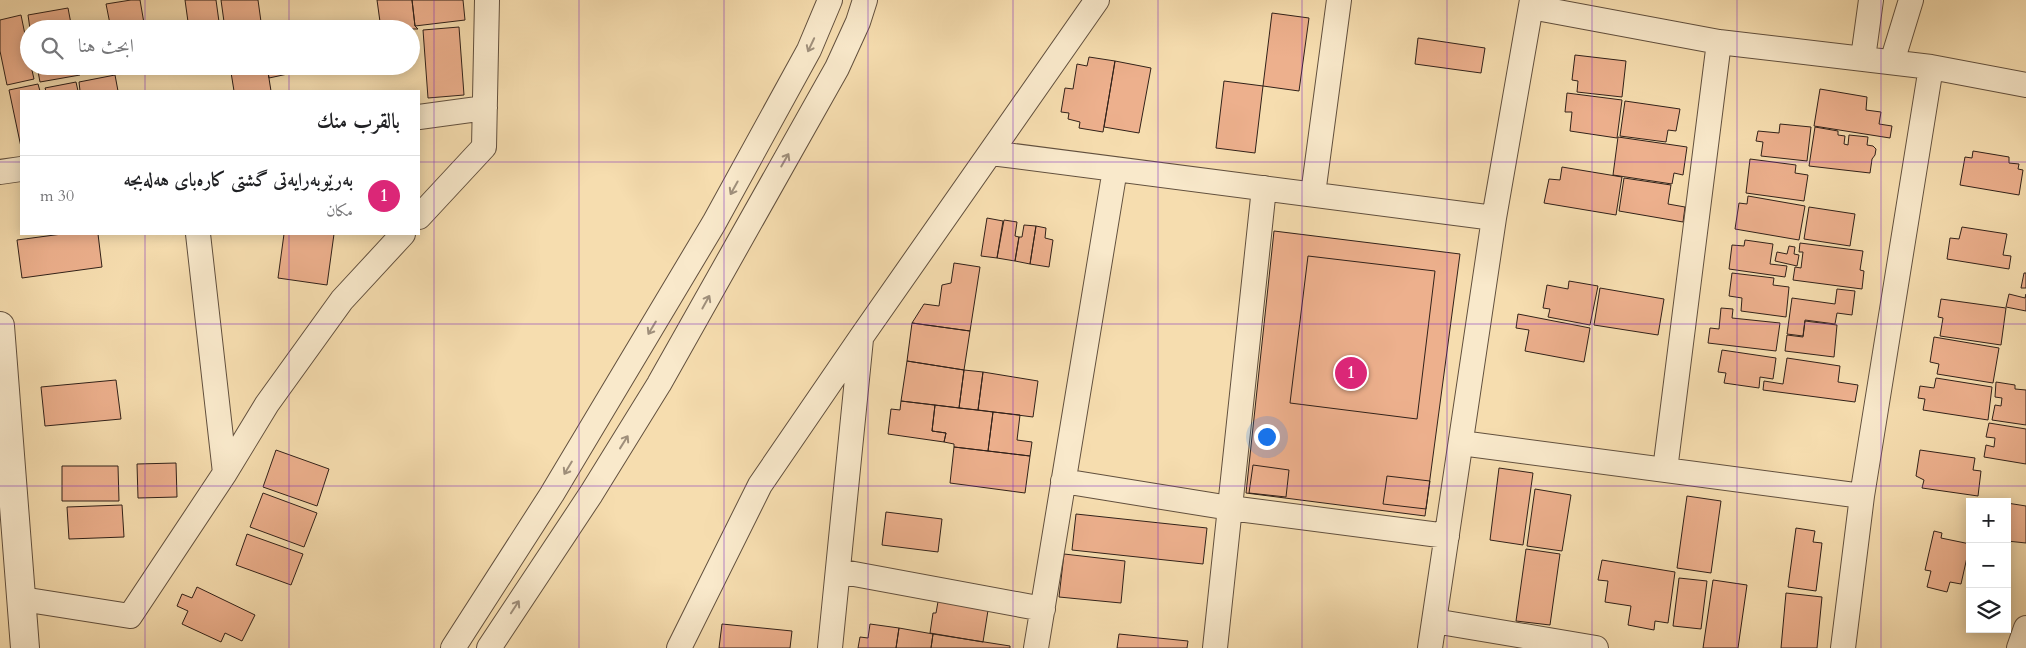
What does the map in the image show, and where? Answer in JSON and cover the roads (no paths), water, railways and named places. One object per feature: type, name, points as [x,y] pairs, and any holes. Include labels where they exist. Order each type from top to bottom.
[{"type":"street","points":[[420,216],[484,147],[487,0]]},
{"type":"street","points":[[453,648],[552,494],[714,223],[809,50],[830,0]]},
{"type":"street","points":[[489,648],[591,494],[664,376],[837,68],[858,22],[865,0]]},
{"type":"street","points":[[679,648],[760,485],[1097,0]]},
{"type":"street","points":[[1313,194],[1339,0]]},
{"type":"street","points":[[1863,58],[1871,0]]},
{"type":"street","points":[[1892,62],[1911,0]]},
{"type":"street","points":[[1430,648],[1494,218],[1531,3],[1719,42],[1931,67],[2026,85]]},
{"type":"street","points":[[1665,470],[1719,42]]},
{"type":"street","points":[[1844,648],[1862,496],[1931,67]]},
{"type":"street","points":[[420,117],[485,108]]},
{"type":"street","points":[[991,153],[1494,218]]},
{"type":"street","points":[[0,172],[20,169]]},
{"type":"street","points":[[1036,648],[1115,169]]},
{"type":"street","points":[[1215,648],[1264,188]]},
{"type":"street","points":[[198,235],[225,473]]},
{"type":"street","points":[[22,599],[130,616],[225,473],[267,404],[342,300],[402,235]]},
{"type":"street","points":[[0,326],[2,394],[25,648]]},
{"type":"street","points":[[830,648],[862,336]]},
{"type":"street","points":[[1461,443],[1862,496]]},
{"type":"street","points":[[1063,481],[1230,508],[1447,536]]},
{"type":"street","points":[[838,571],[1042,609]]},
{"type":"street","points":[[1434,621],[1596,648]]},
{"type":"street","points":[[2019,648],[2026,628]]},
{"type":"place","name":"بەرێوبەرایەتی گشتی کارەبای هەلەبجە","points":[[1351,373]]}]
